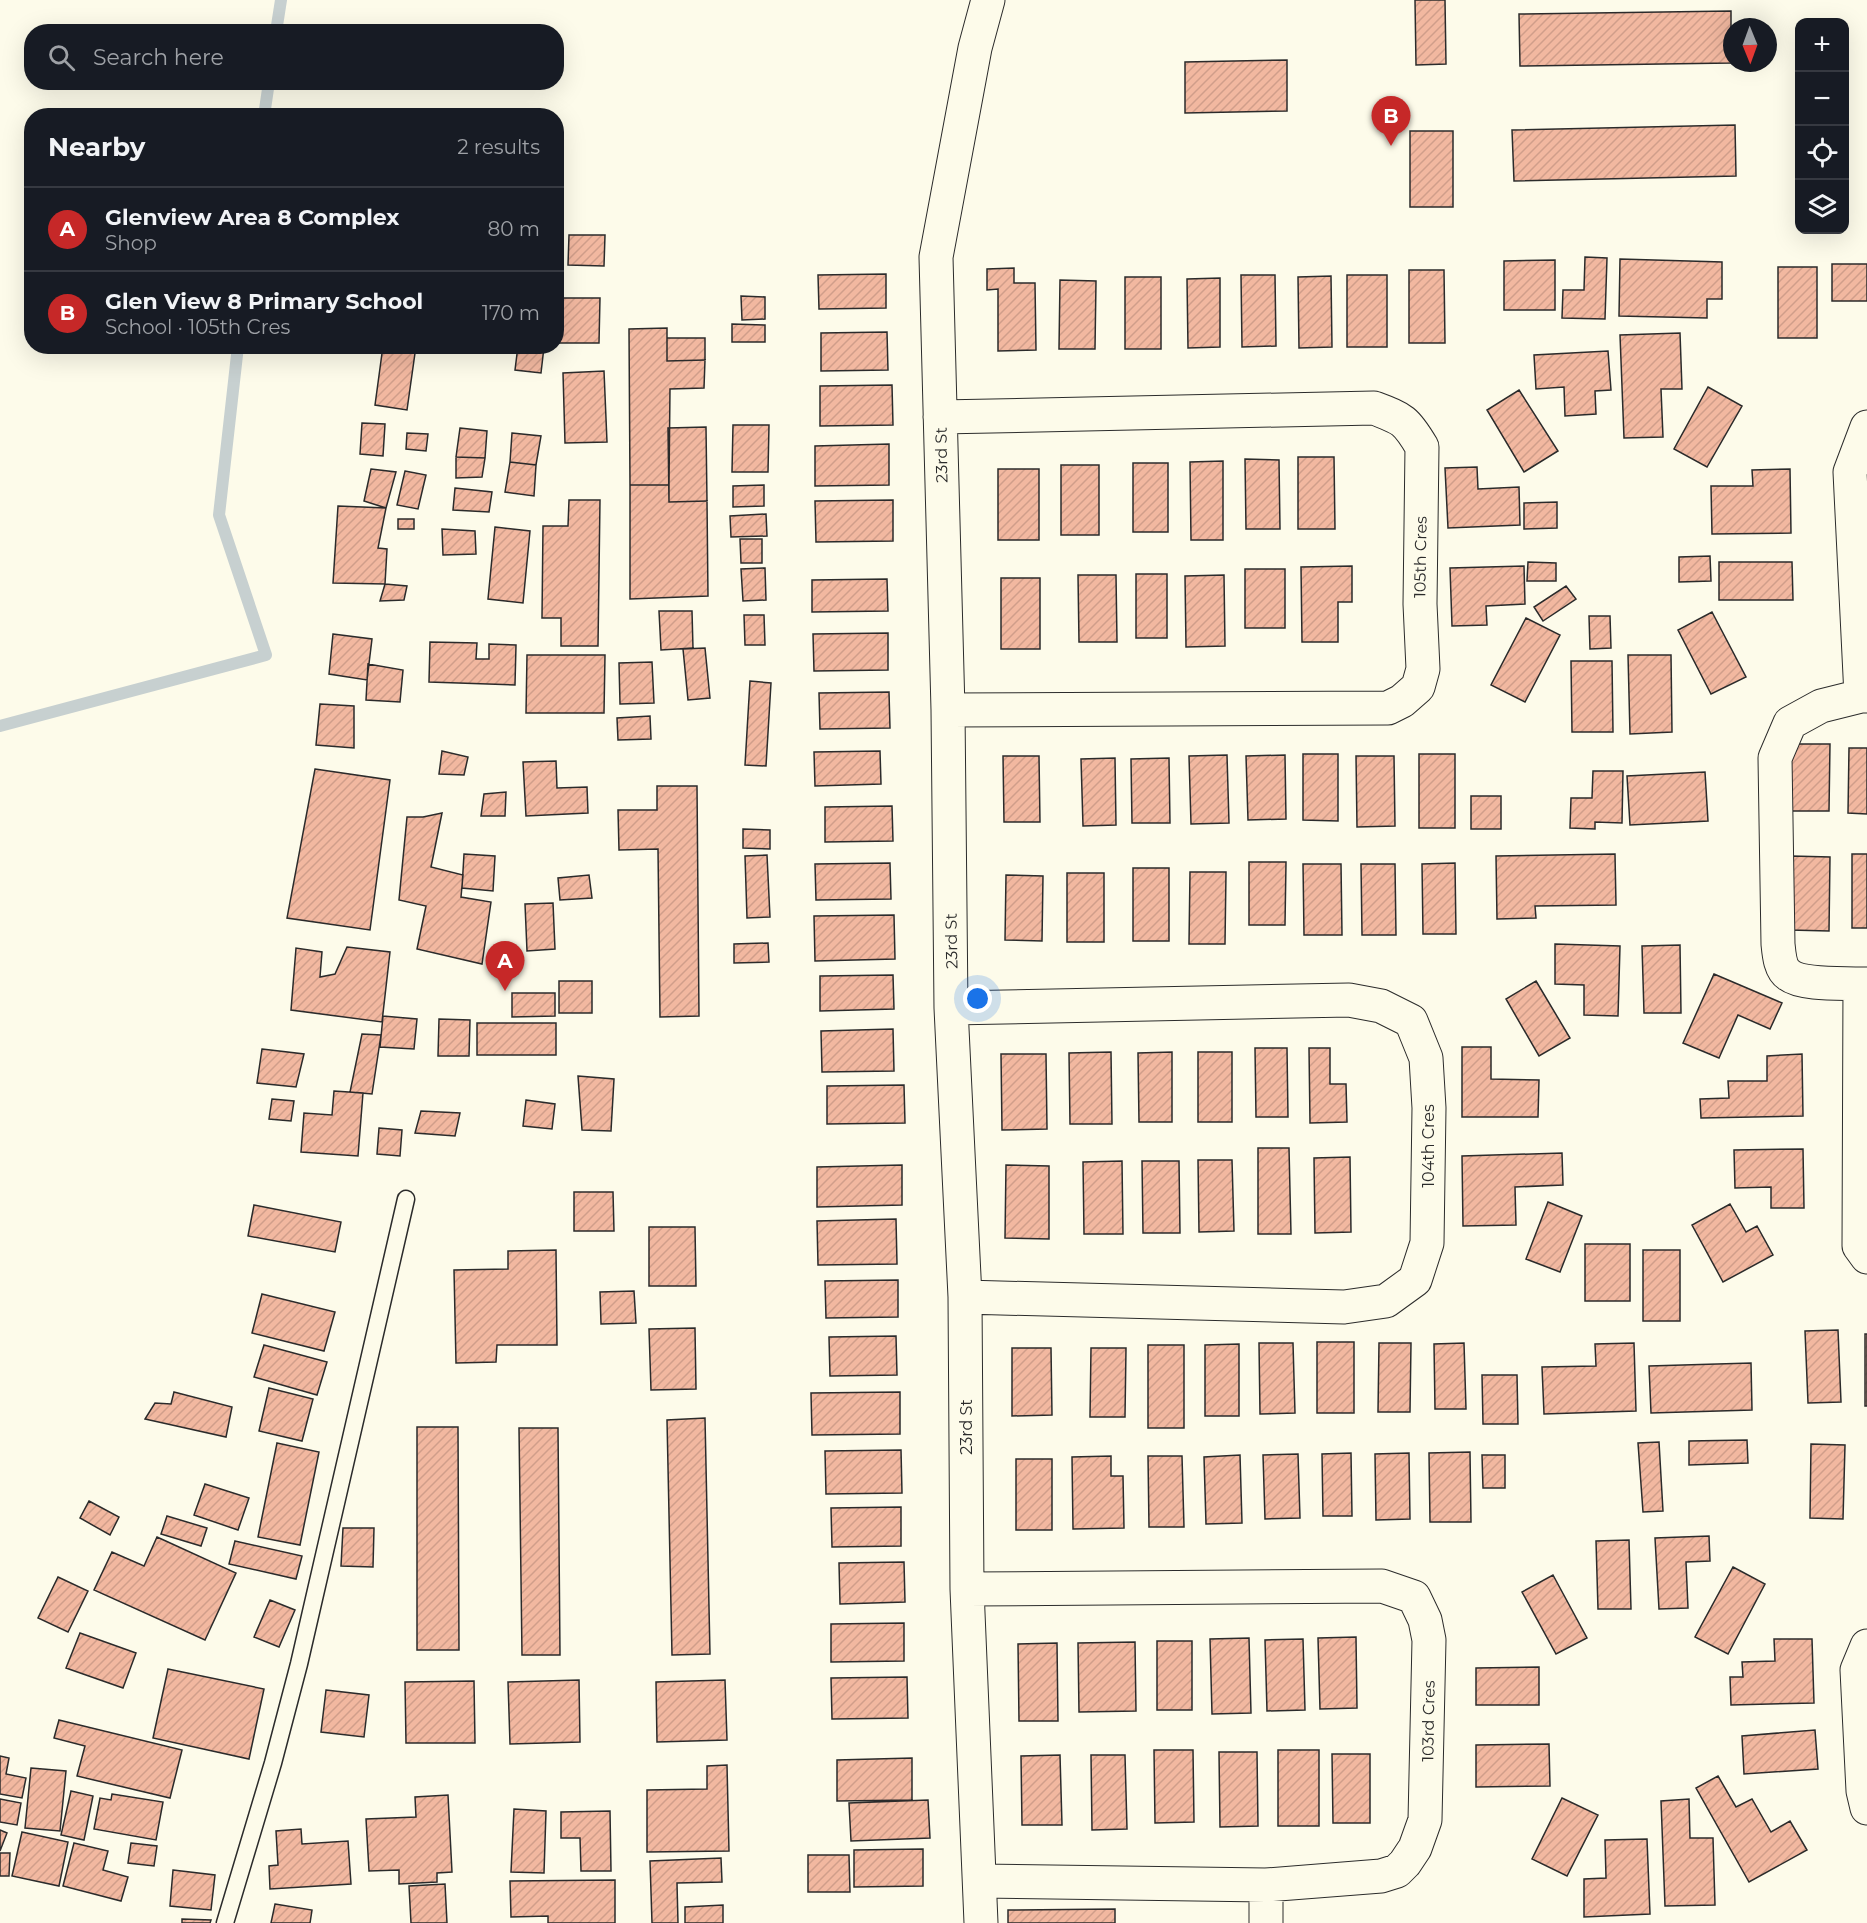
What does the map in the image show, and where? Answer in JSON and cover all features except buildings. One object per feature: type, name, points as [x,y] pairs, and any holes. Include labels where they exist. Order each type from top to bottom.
[{"type":"street","name":"23rd St","points":[[981,1923],[968,1589],[965,1297],[951,1008],[948,710],[936,257],[975,48],[988,0]]},
{"type":"street","name":"105th Cres","points":[[940,417],[1374,408],[1395,416],[1409,425],[1422,447],[1420,604],[1423,669],[1418,687],[1402,701],[1388,708],[948,710]]},
{"type":"street","points":[[1867,427],[1850,471],[1864,696],[1821,706],[1790,723],[1775,758],[1778,944],[1782,966],[1789,975],[1805,981],[1863,984],[1859,1246],[1867,1257]]},
{"type":"street","name":"104th Cres","points":[[951,1008],[1349,999],[1381,1006],[1411,1021],[1426,1058],[1429,1108],[1427,1243],[1415,1280],[1386,1301],[1344,1307],[965,1297]]},
{"type":"street","name":"103rd Cres","points":[[968,1589],[1382,1586],[1414,1597],[1425,1620],[1429,1640],[1425,1820],[1415,1848],[1397,1871],[1381,1876],[1266,1885],[980,1881]]},
{"type":"street","points":[[1867,1646],[1857,1670],[1863,1791],[1867,1808]]},
{"type":"street","points":[[1266,1885],[1266,1923]]},
{"type":"lane","points":[[225,1923],[273,1763],[299,1664],[406,1199]]},
{"type":"waterway","points":[[277,24],[281,0]]},
{"type":"waterway","points":[[265,108],[268,90]]},
{"type":"waterway","points":[[0,726],[266,655],[219,515],[237,354]]},
{"type":"place","name":"Glen View 8 Primary School","points":[[1391,146]]},
{"type":"place","name":"Glenview Area 8 Complex","points":[[505,991]]}]
